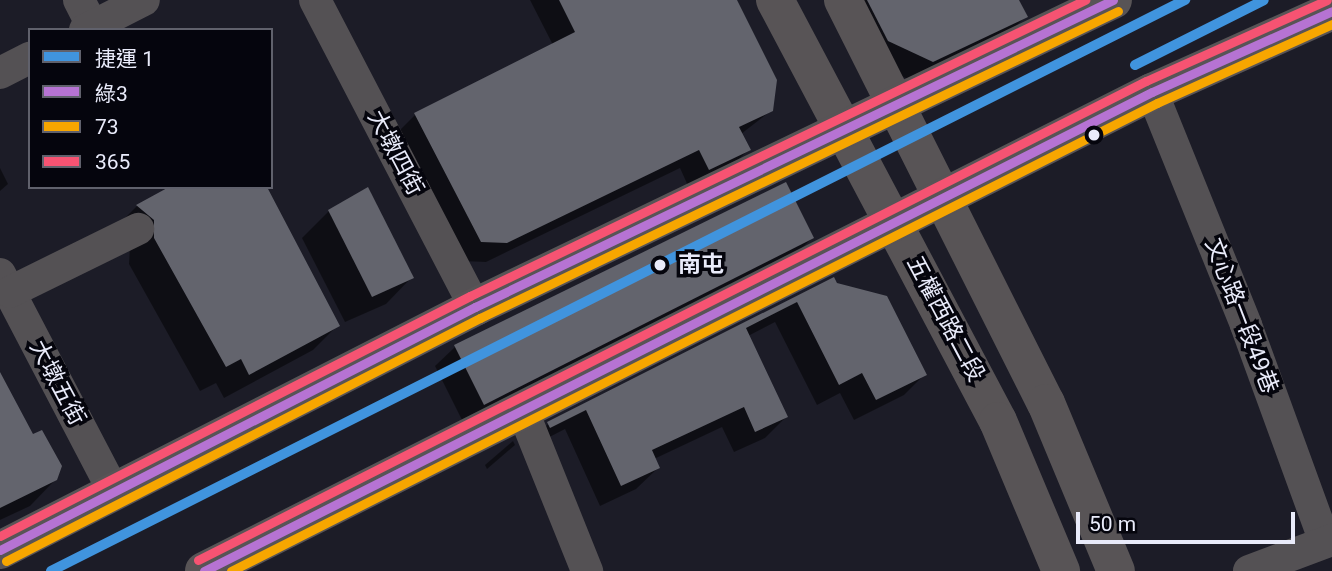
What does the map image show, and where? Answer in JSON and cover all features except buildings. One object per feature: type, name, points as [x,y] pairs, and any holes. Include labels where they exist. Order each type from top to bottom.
[{"type":"main road","name":"五權西路二段","points":[[775,0],[998,421],[1061,571]]},
{"type":"main road","points":[[843,0],[946,196],[1046,403],[1116,571]]},
{"type":"main road","points":[[0,550],[475,307],[1113,0]]},
{"type":"main road","points":[[204,571],[1152,92],[1332,11]]},
{"type":"street","points":[[86,19],[144,0]]},
{"type":"street","name":"大墩四街","points":[[315,0],[475,307]]},
{"type":"street","points":[[0,73],[28,59]]},
{"type":"street","name":"文心路一段49巷","points":[[1152,92],[1246,325],[1328,549]]},
{"type":"street","points":[[5,283],[138,229]]},
{"type":"street","name":"大墩五街","points":[[5,283],[114,492]]},
{"type":"street","points":[[522,409],[587,571]]},
{"type":"street","points":[[1249,571],[1328,549]]},
{"type":"metro line","name":"1","points":[[51,571],[1185,0]]},
{"type":"metro line","name":"1","points":[[1135,65],[1264,0]]},
{"type":"transit line","name":"365","points":[[0,536],[470,296],[1085,0]]},
{"type":"transit line","name":"綠3","points":[[0,550],[475,307],[1113,0]]},
{"type":"transit line","name":"365","points":[[198,560],[1146,81],[1327,0]]},
{"type":"transit line","name":"73","points":[[6,561],[480,318],[1118,11]]},
{"type":"transit line","name":"綠3","points":[[204,571],[1152,92],[1332,11]]},
{"type":"transit line","name":"73","points":[[231,571],[1157,103],[1332,24]]},
{"type":"place","name":"南屯","points":[[660,265]]}]
